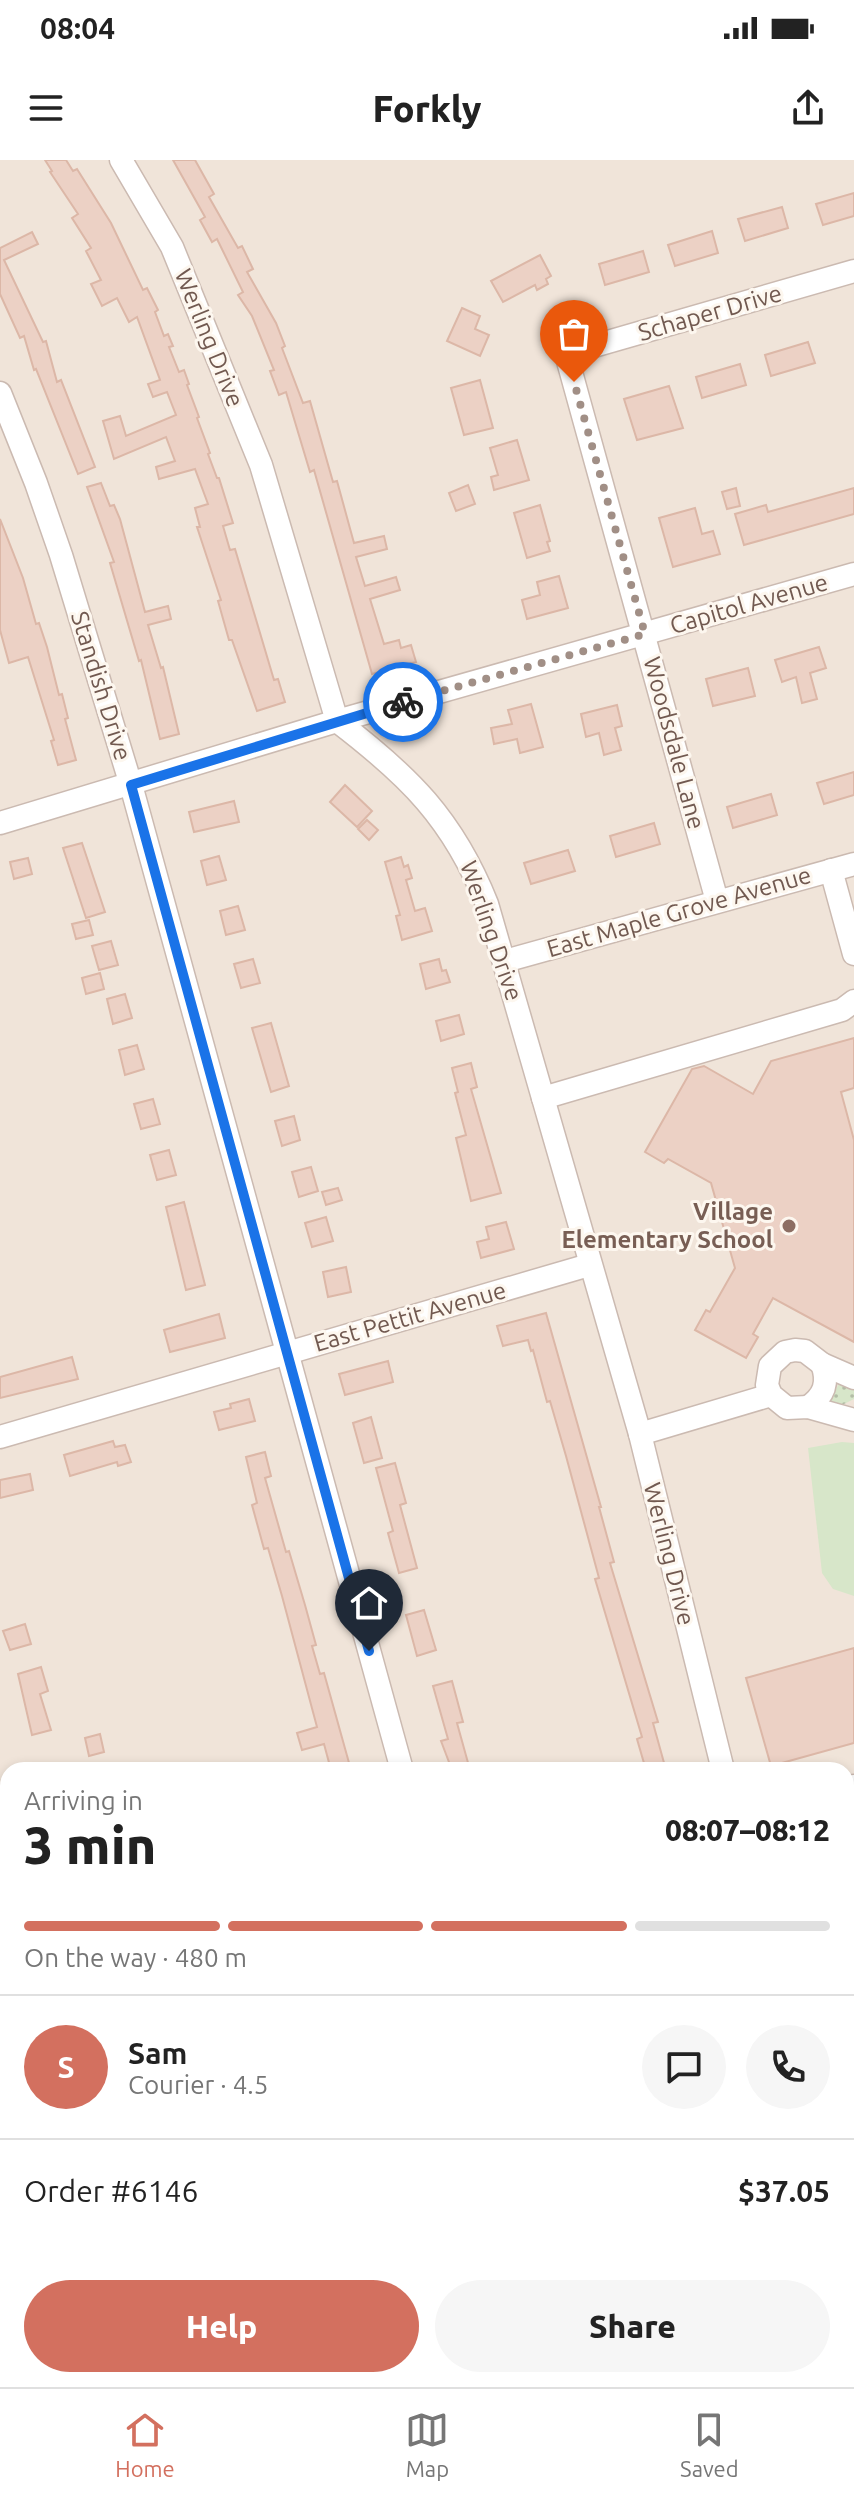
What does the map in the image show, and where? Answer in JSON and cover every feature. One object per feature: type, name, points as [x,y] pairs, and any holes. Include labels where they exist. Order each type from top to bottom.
[{"type":"street","name":"Werling Drive","points":[[121,160],[172,247],[261,465],[337,721],[413,785],[450,830],[475,874],[505,961],[589,1265],[640,1434],[721,1762]]},
{"type":"street","name":"Schaper Drive","points":[[566,354],[854,271]]},
{"type":"street","name":"Woodsdale Lane","points":[[566,354],[717,901]]},
{"type":"street","name":"Standish Drive","points":[[0,393],[61,555],[131,785],[400,1762]]},
{"type":"street","name":"Capitol Avenue","points":[[0,823],[337,721],[854,574]]},
{"type":"street","name":"East Maple Grove Avenue","points":[[505,961],[854,864]]},
{"type":"street","points":[[831,870],[854,954]]},
{"type":"street","points":[[543,1098],[842,1010],[854,1001]]},
{"type":"street","name":"East Pettit Avenue","points":[[0,1437],[589,1265]]},
{"type":"street","points":[[854,1378],[822,1364],[805,1351],[785,1352],[776,1358],[767,1375],[771,1395],[787,1408],[808,1407],[854,1420]]},
{"type":"street","points":[[808,1407],[817,1401],[826,1384],[822,1364]]},
{"type":"street","points":[[640,1434],[771,1395]]},
{"type":"shaded area","points":[[0,160],[854,160],[854,1762],[0,1762]]},
{"type":"green space","points":[[840,1381],[854,1383],[854,1399],[838,1407],[831,1404],[831,1400]]},
{"type":"green space","points":[[854,1443],[854,1596],[833,1589],[822,1573],[808,1448]]},
{"type":"building","points":[[45,160],[66,160],[73,171],[77,169],[111,223],[143,290],[147,288],[158,310],[155,312],[164,336],[168,334],[173,346],[169,347],[179,372],[184,370],[189,384],[208,454],[233,523],[223,526],[230,550],[235,549],[274,680],[278,679],[285,702],[257,711],[232,640],[229,640],[218,601],[221,600],[197,527],[200,527],[195,508],[208,504],[195,469],[159,479],[156,467],[175,461],[166,437],[114,459],[103,421],[120,416],[126,436],[176,415],[167,392],[153,397],[148,384],[160,380],[137,317],[129,322],[117,298],[102,306],[91,284],[101,280],[86,251],[91,248],[72,218],[78,214]]},
{"type":"building","points":[[173,160],[195,160],[214,194],[209,197],[238,248],[242,246],[253,269],[247,272],[276,323],[303,403],[310,401],[354,543],[384,536],[387,549],[356,557],[365,586],[396,577],[400,590],[370,599],[384,644],[399,640],[401,648],[411,645],[416,662],[372,674],[314,470],[310,472],[286,392],[279,395],[270,371],[274,370],[252,316],[238,295],[243,292],[217,239],[212,242],[200,220],[205,217]]},
{"type":"building","points":[[854,193],[854,216],[823,225],[816,204]]},
{"type":"building","points":[[782,207],[788,228],[745,241],[738,219]]},
{"type":"building","points":[[712,231],[718,253],[675,266],[668,245]]},
{"type":"building","points":[[32,232],[38,244],[4,260],[43,342],[46,341],[57,382],[61,380],[95,467],[78,474],[34,370],[24,336],[20,338],[0,294],[0,248]]},
{"type":"building","points":[[643,251],[649,272],[605,285],[599,264]]},
{"type":"building","points":[[540,255],[551,276],[546,279],[548,284],[537,290],[535,285],[503,302],[491,281]]},
{"type":"building","points":[[462,308],[480,316],[475,329],[489,335],[480,356],[447,341]]},
{"type":"building","points":[[808,342],[815,363],[771,376],[765,355]]},
{"type":"building","points":[[740,364],[746,385],[702,398],[696,377]]},
{"type":"building","points":[[480,380],[493,428],[464,435],[451,388]]},
{"type":"building","points":[[669,386],[683,428],[637,440],[624,399]]},
{"type":"building","points":[[517,440],[529,480],[494,490],[491,477],[498,475],[490,448]]},
{"type":"building","points":[[101,483],[110,506],[114,505],[120,519],[145,612],[168,606],[171,619],[148,625],[163,667],[179,734],[160,739],[141,660],[110,563],[114,562],[87,487]]},
{"type":"building","points":[[468,485],[475,504],[456,511],[449,493]]},
{"type":"building","points":[[736,488],[740,506],[727,509],[722,492]]},
{"type":"building","points":[[854,488],[854,514],[744,545],[735,514],[766,505],[768,512]]},
{"type":"building","points":[[540,505],[550,551],[527,558],[514,513]]},
{"type":"building","points":[[695,508],[702,534],[713,531],[720,554],[673,567],[659,518]]},
{"type":"building","points":[[0,519],[23,578],[36,624],[39,623],[68,718],[65,719],[76,760],[58,765],[51,741],[54,740],[28,657],[9,663],[0,630]]},
{"type":"building","points":[[559,576],[568,608],[527,619],[522,600],[540,595],[537,582]]},
{"type":"building","points":[[819,647],[826,668],[810,673],[817,699],[802,703],[796,677],[782,682],[775,660]]},
{"type":"building","points":[[748,668],[755,696],[713,706],[706,679]]},
{"type":"building","points":[[531,704],[543,747],[520,753],[517,739],[494,744],[491,728],[512,724],[508,710]]},
{"type":"building","points":[[617,705],[622,726],[615,728],[621,750],[604,755],[599,733],[586,737],[581,714]]},
{"type":"building","points":[[854,772],[854,795],[824,804],[817,783]]},
{"type":"building","points":[[345,785],[372,811],[357,827],[330,802]]},
{"type":"building","points":[[771,794],[777,815],[733,828],[727,807]]},
{"type":"building","points":[[234,801],[239,822],[194,832],[189,812]]},
{"type":"building","points":[[367,820],[378,830],[369,840],[358,829]]},
{"type":"building","points":[[654,823],[660,844],[616,857],[610,836]]},
{"type":"building","points":[[82,843],[105,912],[86,918],[63,848]]},
{"type":"building","points":[[568,850],[575,871],[531,884],[524,863]]},
{"type":"building","points":[[219,856],[226,880],[207,885],[201,861]]},
{"type":"building","points":[[401,857],[404,867],[408,865],[412,878],[406,880],[415,911],[425,908],[432,931],[402,940],[396,916],[400,915],[385,862]]},
{"type":"building","points":[[28,858],[32,874],[14,879],[10,862]]},
{"type":"building","points":[[238,906],[245,930],[226,935],[220,911]]},
{"type":"building","points":[[89,920],[93,935],[76,939],[72,924]]},
{"type":"building","points":[[111,941],[118,965],[99,970],[92,946]]},
{"type":"building","points":[[253,959],[260,983],[241,988],[234,964]]},
{"type":"building","points":[[439,959],[442,971],[446,970],[450,982],[426,989],[420,964]]},
{"type":"building","points":[[100,973],[104,989],[86,994],[82,978]]},
{"type":"building","points":[[125,994],[132,1018],[113,1024],[107,999]]},
{"type":"building","points":[[459,1015],[464,1034],[441,1041],[436,1021]]},
{"type":"building","points":[[271,1023],[289,1086],[271,1092],[252,1028]]},
{"type":"building","name":"Village Elementary School","points":[[854,1038],[854,1088],[841,1092],[854,1140],[854,1342],[773,1298],[753,1334],[758,1337],[746,1358],[695,1330],[706,1310],[710,1312],[735,1268],[711,1183],[668,1159],[664,1163],[645,1152],[692,1069],[704,1066],[753,1094],[771,1061]]},
{"type":"building","points":[[137,1045],[144,1069],[125,1075],[119,1050]]},
{"type":"building","points":[[471,1063],[477,1087],[471,1089],[501,1193],[471,1201],[456,1138],[466,1135],[452,1068]]},
{"type":"building","points":[[153,1099],[160,1124],[141,1129],[134,1104]]},
{"type":"building","points":[[294,1116],[300,1140],[282,1146],[275,1121]]},
{"type":"building","points":[[169,1150],[176,1175],[157,1180],[150,1155]]},
{"type":"building","points":[[311,1167],[318,1191],[299,1197],[292,1172]]},
{"type":"building","points":[[338,1188],[342,1200],[326,1205],[322,1192]]},
{"type":"building","points":[[184,1202],[205,1285],[186,1290],[166,1207]]},
{"type":"building","points":[[326,1217],[333,1241],[312,1247],[305,1223]]},
{"type":"building","points":[[506,1222],[514,1249],[481,1258],[477,1242],[489,1239],[486,1227]]},
{"type":"building","points":[[346,1267],[351,1292],[328,1297],[323,1272]]},
{"type":"building","points":[[546,1313],[601,1507],[614,1562],[610,1563],[658,1722],[653,1723],[664,1762],[644,1762],[637,1739],[642,1737],[595,1579],[599,1578],[566,1456],[533,1350],[528,1340],[503,1346],[497,1326]]},
{"type":"building","points":[[219,1314],[225,1338],[170,1352],[164,1330]]},
{"type":"building","points":[[72,1357],[78,1379],[0,1398],[0,1377]]},
{"type":"building","points":[[388,1361],[393,1382],[345,1395],[339,1374]]},
{"type":"building","points":[[249,1399],[255,1421],[219,1430],[214,1412]]},
{"type":"building","points":[[371,1417],[382,1458],[364,1463],[353,1423]]},
{"type":"building","points":[[113,1441],[115,1447],[125,1445],[131,1462],[118,1466],[117,1462],[70,1476],[64,1455]]},
{"type":"building","points":[[265,1452],[271,1476],[265,1478],[305,1605],[320,1674],[324,1673],[349,1762],[329,1762],[324,1744],[302,1750],[297,1733],[317,1727],[268,1548],[264,1549],[252,1505],[257,1503],[246,1457]]},
{"type":"building","points":[[395,1463],[406,1503],[400,1505],[417,1568],[399,1573],[388,1533],[393,1531],[376,1468]]},
{"type":"building","points":[[30,1474],[33,1490],[0,1498],[0,1480]]},
{"type":"building","points":[[424,1610],[436,1650],[417,1656],[406,1615]]},
{"type":"building","points":[[25,1624],[31,1644],[10,1650],[3,1631]]},
{"type":"building","points":[[854,1648],[854,1743],[785,1762],[770,1762],[746,1678]]},
{"type":"building","points":[[41,1667],[48,1691],[40,1694],[51,1730],[32,1735],[18,1674]]},
{"type":"building","points":[[452,1681],[463,1722],[457,1723],[468,1762],[449,1762],[441,1741],[448,1739],[433,1686]]},
{"type":"building","points":[[100,1734],[104,1752],[89,1756],[85,1738]]},
{"type":"way so far","points":[[403,702],[645,634],[574,382]]},
{"type":"place","name":"Village Elementary School","points":[[789,1226]]},
{"type":"route","points":[[369,1651],[131,785],[403,702]]}]
